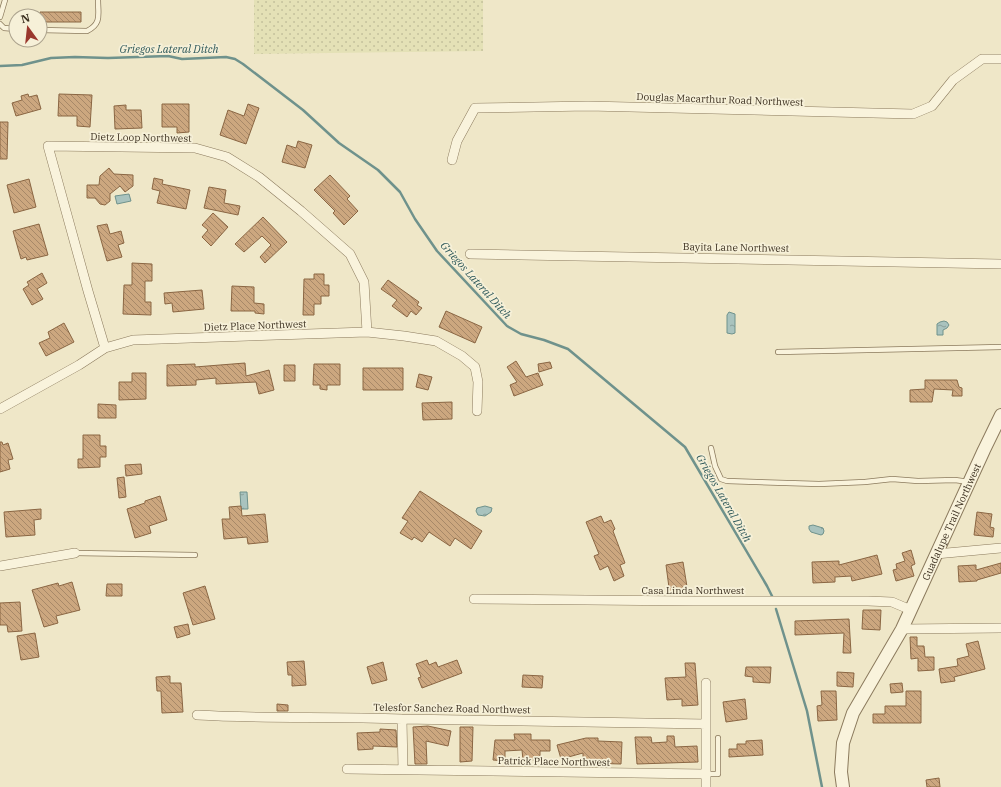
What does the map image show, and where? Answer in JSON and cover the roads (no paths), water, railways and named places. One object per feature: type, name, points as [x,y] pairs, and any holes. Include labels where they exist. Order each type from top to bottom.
[{"type":"street","name":"Douglas Macarthur Road Northwest","points":[[452,160],[457,141],[475,108],[588,106],[912,114],[932,106],[953,80],[982,59],[1001,59]]},
{"type":"street","name":"Dietz Loop Northwest","points":[[105,348],[48,146],[195,148],[227,157],[259,177],[350,254],[364,282],[368,332]]},
{"type":"street","name":"Bayita Lane Northwest","points":[[470,254],[1001,264]]},
{"type":"street","name":"Dietz Place Northwest","points":[[0,409],[79,365],[105,348],[133,340],[368,332],[436,341],[462,356],[476,368],[478,382],[477,411]]},
{"type":"street","name":"Guadalupe Trail Northwest","points":[[843,787],[841,772],[843,743],[852,713],[902,629],[969,482],[1001,416]]},
{"type":"street","points":[[936,554],[1001,548]]},
{"type":"street","points":[[0,566],[75,552]]},
{"type":"street","name":"Casa Linda Northwest","points":[[474,599],[868,601],[892,602],[911,610]]},
{"type":"street","points":[[902,629],[1001,628]]},
{"type":"street","points":[[706,683],[706,787]]},
{"type":"street","name":"Telesfor Sanchez Road Northwest","points":[[197,715],[275,718],[352,717],[706,724]]},
{"type":"street","points":[[402,719],[403,770]]},
{"type":"street","name":"Patrick Place Northwest","points":[[347,769],[705,774]]},
{"type":"lane","points":[[0,17],[5,0]]},
{"type":"lane","points":[[48,30],[88,31],[94,28],[98,23],[98,0]]},
{"type":"lane","points":[[778,352],[1001,346]]},
{"type":"lane","points":[[711,448],[715,466],[722,479],[726,481],[819,484],[892,479],[918,481],[955,480],[969,482]]},
{"type":"lane","points":[[75,552],[196,555]]},
{"type":"lane","points":[[705,774],[718,774],[718,738]]},
{"type":"water","points":[[129,194],[131,201],[117,204],[115,196]]},
{"type":"water","points":[[729,312],[735,314],[735,333],[732,334],[727,333],[727,315]]},
{"type":"water","points":[[944,321],[949,325],[943,330],[943,335],[937,335],[937,324]]},
{"type":"water","points":[[240,492],[247,492],[248,509],[241,509]]},
{"type":"water","points":[[485,506],[492,508],[491,512],[485,516],[478,515],[476,511],[477,508]]},
{"type":"water","points":[[813,525],[823,528],[823,534],[821,535],[811,532],[809,526]]},
{"type":"waterway","name":"Griegos Lateral Ditch","points":[[0,66],[22,65],[51,58],[168,56],[182,59],[226,57],[235,59],[243,64],[303,110],[339,143],[378,170],[400,192],[415,219],[437,251],[507,326],[521,334],[544,340],[568,349],[685,447],[772,596]]},
{"type":"waterway","name":"Griegos Lateral Ditch","points":[[776,609],[807,711],[822,787]]}]
